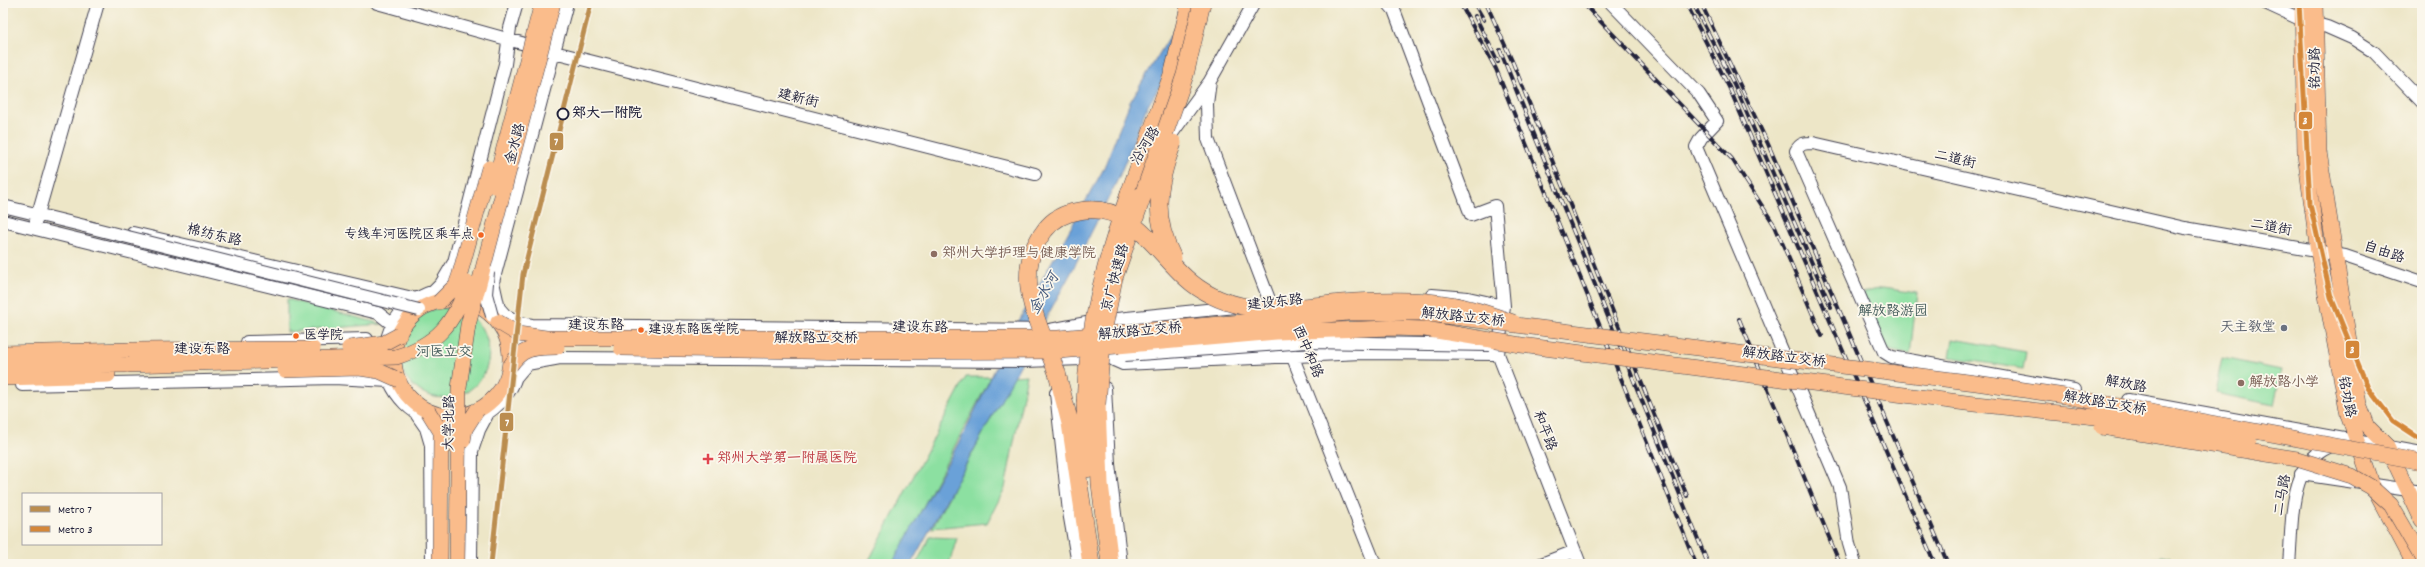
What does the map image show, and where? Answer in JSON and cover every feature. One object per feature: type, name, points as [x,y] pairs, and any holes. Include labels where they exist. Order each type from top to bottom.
[{"type":"highway","name":"京广快速路","points":[[1098,564],[1091,515],[1084,429],[1086,377],[1092,324],[1108,256],[1173,72],[1190,3]]},
{"type":"highway","name":"京广快速路","points":[[1110,564],[1102,506],[1096,428],[1098,378],[1104,326],[1122,254],[1185,75],[1202,3]]},
{"type":"highway","points":[[1186,278],[1173,258],[1161,230],[1158,219],[1160,190],[1167,160],[1190,93],[1212,3]]},
{"type":"highway","points":[[1091,564],[1064,399],[1029,292],[1027,274],[1030,254],[1035,242],[1056,219],[1072,212],[1100,210],[1125,218],[1142,232],[1186,278],[1218,298],[1248,307],[1282,308],[1356,302],[1406,302],[1466,308],[1512,323]]},
{"type":"main road","points":[[440,564],[441,432],[439,426],[422,412],[394,381],[393,331],[406,323],[418,305],[436,297],[456,285],[533,3]]},
{"type":"main road","name":"金水路","points":[[473,285],[542,3]]},
{"type":"main road","name":"金水路","points":[[473,285],[553,3]]},
{"type":"main road","name":"铭功路","points":[[2302,3],[2309,21],[2319,152],[2359,404],[2368,427],[2387,446],[2415,491],[2420,508]]},
{"type":"main road","name":"铭功路","points":[[2315,3],[2309,21],[2305,146],[2318,252],[2348,415],[2372,484],[2414,564]]},
{"type":"main road","points":[[3,366],[128,370],[396,357],[414,352],[440,334],[454,316],[473,285]]},
{"type":"main road","name":"大学北路","points":[[448,564],[452,367],[473,285]]},
{"type":"main road","name":"大学北路","points":[[457,564],[460,388],[473,285]]},
{"type":"main road","name":"解放路立交桥","points":[[436,297],[467,302],[479,306],[499,315],[518,334],[546,338],[1058,338],[1379,312],[1452,315],[2059,396],[2422,462]]},
{"type":"main road","points":[[463,564],[463,439],[465,429],[483,412],[513,372],[509,343],[499,315]]},
{"type":"main road","name":"解放路立交桥","points":[[513,372],[515,358],[526,350],[555,347],[858,352],[1060,351],[1276,332],[1391,328],[1449,332],[1521,345],[1966,403],[2142,422],[2297,448],[2422,473]]},
{"type":"main road","name":"建设东路","points":[[3,353],[130,350],[357,348],[384,343],[393,331]]},
{"type":"main road","name":"建设东路","points":[[3,378],[128,370],[359,368],[379,370],[394,381]]},
{"type":"main road","points":[[1966,403],[2297,460],[2340,472],[2371,487],[2391,505],[2422,558]]},
{"type":"main road","points":[[422,412],[450,416],[483,412]]},
{"type":"street","points":[[34,228],[98,3]]},
{"type":"street","name":"建新街","points":[[376,3],[510,34],[554,52],[1035,174]]},
{"type":"street","points":[[436,297],[441,284],[454,262],[505,64],[517,3]]},
{"type":"street","points":[[499,315],[486,294],[488,272],[560,3]]},
{"type":"street","points":[[499,315],[493,282],[567,3]]},
{"type":"street","name":"沿河路","points":[[1097,321],[1119,244],[1141,181],[1177,125],[1210,81],[1254,3]]},
{"type":"street","name":"和平路","points":[[1388,3],[1394,10],[1471,216],[1494,206],[1504,306],[1498,354],[1580,564]]},
{"type":"street","points":[[1611,3],[1699,94],[1717,121],[1701,138],[1696,147],[1840,487],[1849,544],[1855,564]]},
{"type":"street","points":[[2265,3],[2352,38],[2374,52],[2422,102]]},
{"type":"street","name":"西中和路","points":[[1210,81],[1207,104],[1208,139],[1270,303],[1375,564]]},
{"type":"street","name":"二道街","points":[[1892,357],[1881,348],[1796,151],[1804,143],[1813,143],[2185,228],[2335,255]]},
{"type":"street","points":[[3,206],[418,305]]},
{"type":"street","points":[[3,221],[378,313],[393,331],[376,338],[350,340],[3,346]]},
{"type":"street","name":"自由路","points":[[2335,255],[2422,282]]},
{"type":"street","name":"建设东路","points":[[499,315],[520,323],[532,325],[1048,330],[1097,321],[1341,296],[1417,294],[1468,298],[1504,306]]},
{"type":"street","points":[[1112,320],[1108,358],[1109,464],[1121,564]]},
{"type":"street","points":[[1048,330],[1069,512],[1078,564]]},
{"type":"street","points":[[513,372],[527,364],[560,358],[1025,361],[1108,358],[1125,355],[1307,342],[1521,345]]},
{"type":"street","points":[[1108,358],[1123,364],[1292,355],[1417,352],[1498,354]]},
{"type":"street","name":"解放路","points":[[1892,357],[2422,453]]},
{"type":"street","points":[[3,385],[334,378],[394,381]]},
{"type":"street","points":[[422,412],[434,421],[452,424],[471,421],[483,412]]},
{"type":"street","points":[[422,412],[431,444],[432,564]]},
{"type":"street","points":[[471,564],[472,451],[483,412]]},
{"type":"street","name":"二马路","points":[[2290,564],[2296,497],[2301,474],[2313,457],[2325,448],[2356,440]]},
{"type":"street","points":[[2301,474],[2415,491]]},
{"type":"street","points":[[1541,564],[1575,551]]},
{"type":"green space","name":"解放路游园","points":[[1882,288],[1917,293],[1910,355],[1888,350],[1862,293]]},
{"type":"green space","points":[[287,299],[382,324],[287,332]]},
{"type":"green space","name":"河医立交","points":[[444,308],[453,309],[469,316],[481,328],[488,344],[488,362],[481,378],[469,390],[453,397],[444,398],[435,397],[419,390],[407,378],[400,362],[399,353],[400,344],[407,328],[419,316],[435,309]]},
{"type":"green space","points":[[1953,339],[2026,352],[2023,369],[1950,357]]},
{"type":"green space","points":[[2222,358],[2281,370],[2274,405],[2215,393]]},
{"type":"green space","points":[[1027,375],[1005,488],[987,523],[932,528],[1014,376]]},
{"type":"green space","points":[[966,377],[991,377],[893,564],[867,564]]},
{"type":"green space","points":[[930,537],[957,538],[949,564],[916,564]]},
{"type":"green space","points":[[2162,555],[2171,557],[2172,559],[2168,564],[2141,564]]},
{"type":"water","name":"金水河","points":[[1190,3],[1210,3],[1146,109],[1119,177],[1072,271],[911,564],[892,564],[964,433],[1016,326],[1103,170],[1130,102]]},
{"type":"railway","points":[[1460,3],[1496,69],[1696,564]]},
{"type":"railway","points":[[1474,3],[1484,20]]},
{"type":"railway","points":[[1486,3],[1513,63],[1687,496]]},
{"type":"railway","points":[[1583,3],[1732,159],[1775,226],[1822,336]]},
{"type":"railway","points":[[1686,3],[1729,87],[1935,564]]},
{"type":"railway","points":[[1693,3],[1735,86],[1831,307]]},
{"type":"railway","points":[[1701,3],[1768,144],[1948,564]]},
{"type":"railway","points":[[1475,16],[1498,62]]},
{"type":"railway","points":[[1500,50],[1708,564]]},
{"type":"railway","points":[[1739,319],[1840,564]]},
{"type":"metro line","name":"7","points":[[491,564],[523,274],[591,3]]},
{"type":"metro line","name":"3","points":[[2299,3],[2310,204],[2331,297],[2368,388],[2393,421],[2422,440]]},
{"type":"place","name":"郑大一附院","points":[[563,114]]},
{"type":"place","name":"专线车河医院区乘车点","points":[[481,235]]},
{"type":"place","name":"郑州大学护理与健康学院","points":[[934,254]]},
{"type":"place","name":"天主教堂","points":[[2284,328]]},
{"type":"place","name":"建设东路医学院","points":[[641,330]]},
{"type":"place","name":"医学院","points":[[296,336]]},
{"type":"place","name":"解放路小学","points":[[2241,383]]},
{"type":"place","name":"郑州大学第一附属医院","points":[[708,459]]}]
